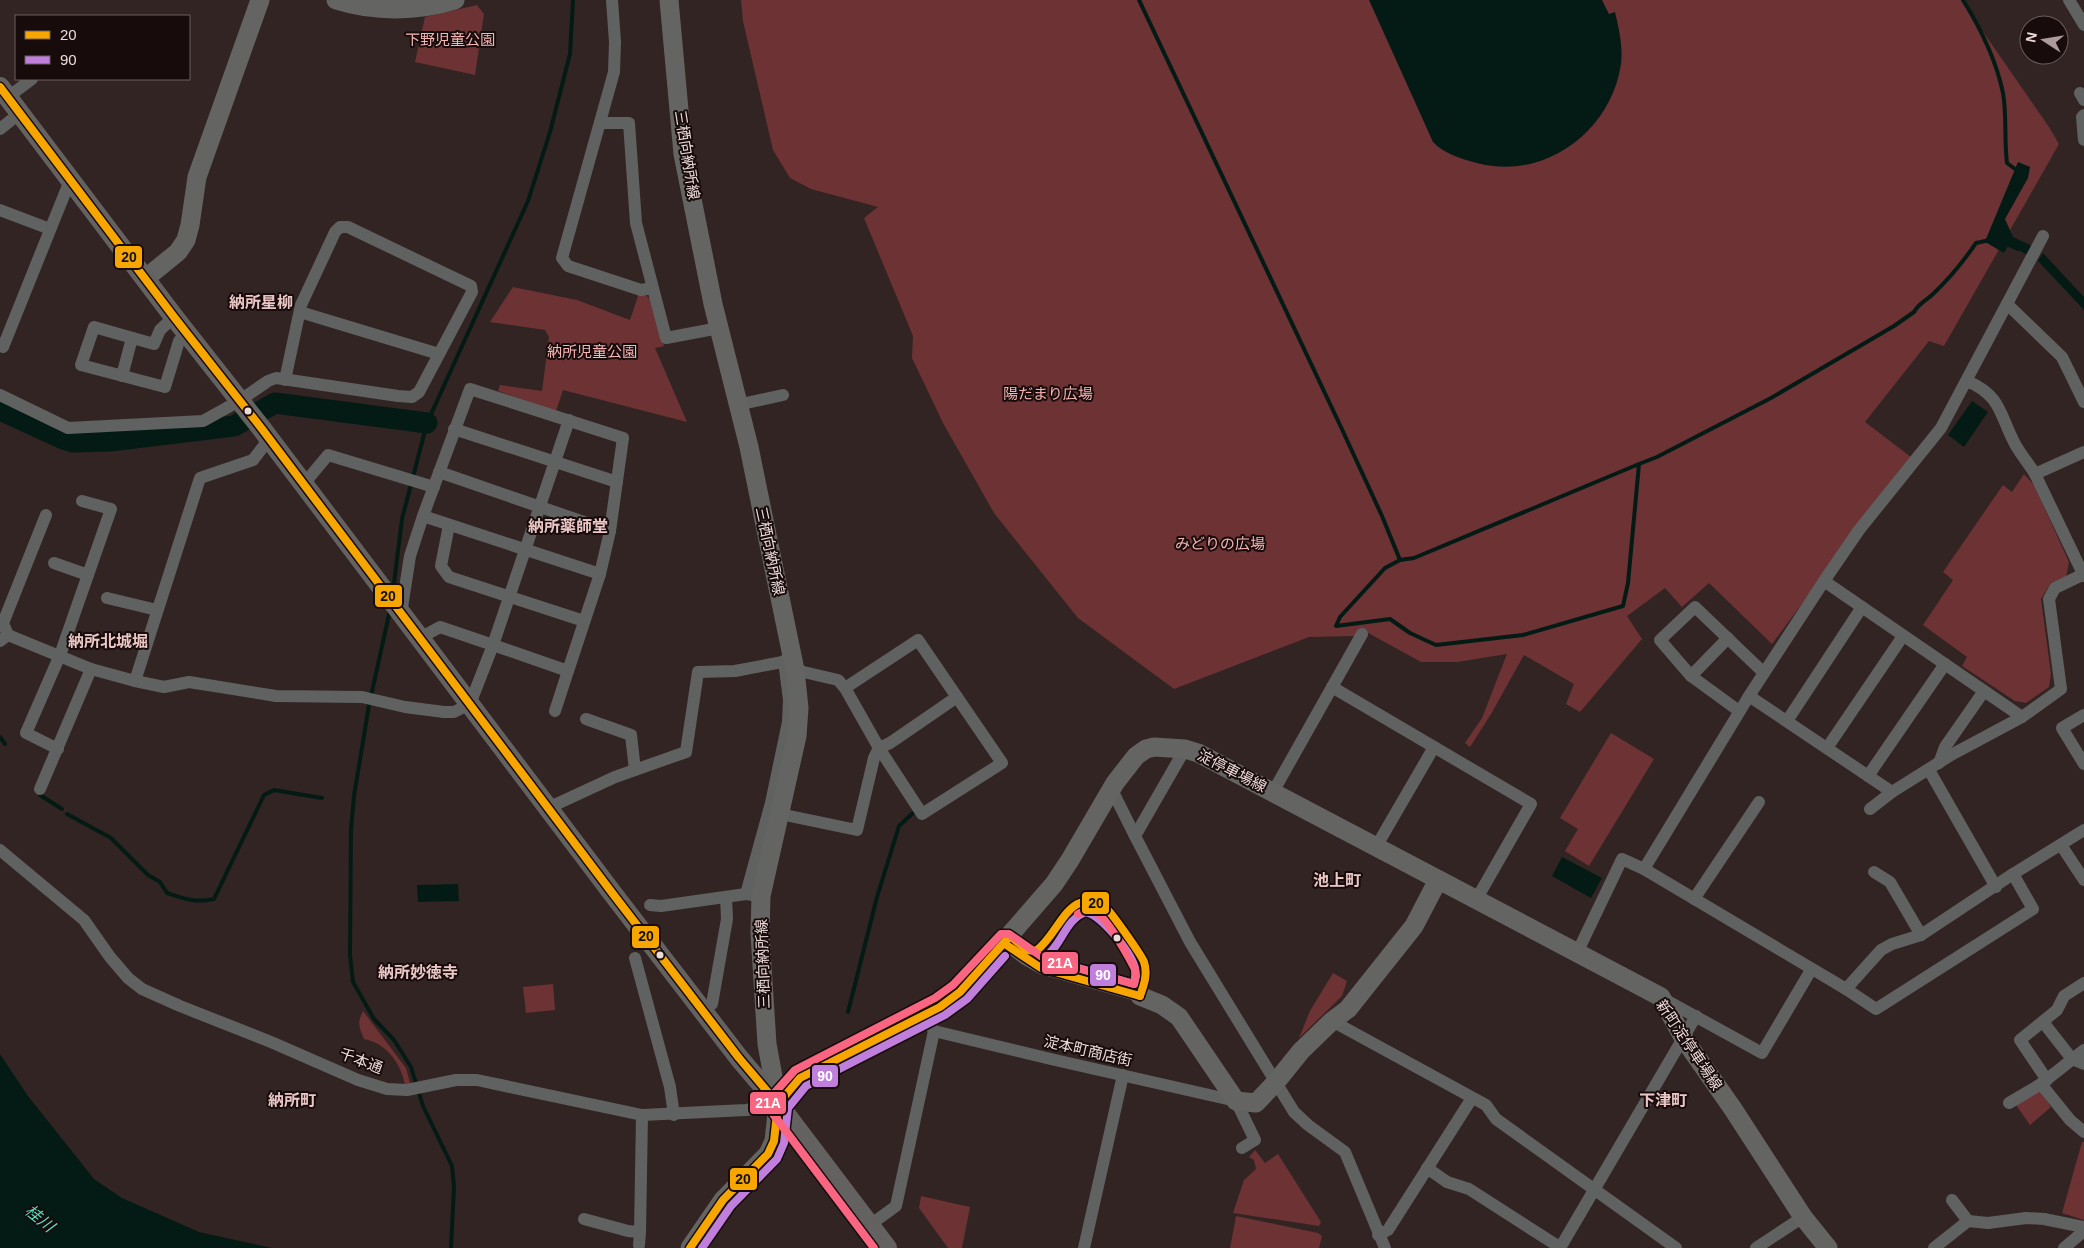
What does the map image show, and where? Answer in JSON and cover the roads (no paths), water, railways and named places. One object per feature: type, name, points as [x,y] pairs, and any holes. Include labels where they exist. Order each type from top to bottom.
[{"type":"main road","points":[[146,278],[178,252],[186,240],[190,226],[197,177],[260,0]]},
{"type":"main road","points":[[336,0],[376,8],[406,9],[455,0]]},
{"type":"main road","name":"三栖向納所線","points":[[670,0],[684,154],[719,328],[752,464],[799,708],[797,736],[780,814],[753,895],[760,934],[767,1044],[778,1104],[774,1141],[768,1154],[723,1200],[690,1248]]},
{"type":"main road","points":[[9,99],[739,1058],[778,1104],[887,1248]]},
{"type":"main road","name":"淀停車場線","points":[[778,1104],[800,1078],[930,1023],[1004,943],[1054,884],[1070,860],[1111,788],[1136,756],[1146,749],[1154,747],[1185,749],[1198,753],[1438,880]]},
{"type":"main road","points":[[1140,996],[1162,1005],[1179,1017],[1236,1100],[1256,1103],[1301,1051],[1332,1021],[1348,1009],[1414,926],[1438,880]]},
{"type":"main road","name":"新町淀停車場線","points":[[1438,880],[1661,997],[1684,1039],[1733,1109],[1803,1217],[1828,1248]]},
{"type":"street","points":[[612,0],[615,42],[614,72],[562,258],[568,266],[641,290],[652,288]]},
{"type":"street","points":[[2069,0],[2084,25]]},
{"type":"street","points":[[0,129],[9,99],[31,80]]},
{"type":"street","points":[[2084,115],[2082,117],[2084,140]]},
{"type":"street","points":[[601,123],[629,123],[636,223],[666,338],[719,328]]},
{"type":"street","points":[[1,348],[71,178]]},
{"type":"street","points":[[0,210],[50,229]]},
{"type":"street","points":[[0,395],[68,428],[203,421],[241,403],[268,380],[276,378],[285,380],[412,397],[418,392],[472,292],[471,286],[348,227],[340,227],[335,232],[300,312],[285,380]]},
{"type":"street","points":[[1644,870],[1739,711],[1824,581],[1859,530],[1941,428],[2043,236]]},
{"type":"street","points":[[2007,304],[2062,357],[2084,402]]},
{"type":"street","points":[[300,312],[439,354]]},
{"type":"street","points":[[174,317],[160,330],[154,344],[94,327],[81,365],[165,387],[179,341],[188,333]]},
{"type":"street","points":[[122,376],[132,338]]},
{"type":"street","points":[[1870,809],[1892,792],[1934,766],[2022,717],[2061,689],[2049,599],[2054,588],[2084,575],[2036,474],[2016,445],[1996,400],[1982,387],[1967,381]]},
{"type":"street","points":[[395,606],[431,486],[439,472],[470,389],[623,438],[610,531],[600,574],[556,711]]},
{"type":"street","points":[[737,405],[783,395]]},
{"type":"street","points":[[46,515],[3,623],[4,638],[60,655],[90,669],[164,687],[189,682],[276,696],[362,697],[444,712],[454,712],[470,704],[510,597],[569,420]]},
{"type":"street","points":[[454,429],[617,482]]},
{"type":"street","points":[[135,681],[200,478],[253,460],[265,434]]},
{"type":"street","points":[[2036,474],[2084,452]]},
{"type":"street","points":[[303,485],[328,455],[431,486]]},
{"type":"street","points":[[439,472],[610,531]]},
{"type":"street","points":[[58,749],[26,733],[60,655],[111,509],[82,501]]},
{"type":"street","points":[[423,516],[600,574]]},
{"type":"street","points":[[449,525],[441,566],[448,577],[584,621]]},
{"type":"street","points":[[54,563],[88,575]]},
{"type":"street","points":[[1824,581],[2022,717]]},
{"type":"street","points":[[107,598],[158,610]]},
{"type":"street","points":[[1739,711],[1691,676],[1660,640],[1695,607],[1764,673]]},
{"type":"street","points":[[1787,721],[1862,607]]},
{"type":"street","points":[[420,638],[440,627],[568,671]]},
{"type":"street","points":[[1273,792],[1362,634]]},
{"type":"street","points":[[1827,748],[1903,636]]},
{"type":"street","points":[[1691,676],[1728,638]]},
{"type":"street","points":[[548,808],[635,770],[686,752],[698,672],[736,671],[791,664],[838,680],[845,688],[879,748],[922,814],[1002,763],[918,640],[845,688]]},
{"type":"street","points":[[650,905],[661,906],[753,895],[770,803],[788,722],[791,664]]},
{"type":"street","points":[[1868,776],[1945,664]]},
{"type":"street","points":[[40,789],[90,669]]},
{"type":"street","points":[[1332,687],[1531,804],[1476,900]]},
{"type":"street","points":[[1934,766],[1984,691]]},
{"type":"street","points":[[1749,696],[1892,792]]},
{"type":"street","points":[[780,814],[857,830],[874,758],[879,748],[890,743],[957,697]]},
{"type":"street","points":[[2084,715],[2062,728],[2084,764]]},
{"type":"street","points":[[586,719],[631,735],[635,770]]},
{"type":"street","points":[[1376,846],[1434,747]]},
{"type":"street","points":[[1135,836],[1185,749]]},
{"type":"street","points":[[1934,766],[1996,887]]},
{"type":"street","points":[[1111,788],[1190,942],[1294,1112],[1308,1125],[1345,1152],[1384,1248]]},
{"type":"street","points":[[1694,899],[1759,802]]},
{"type":"street","points":[[1846,989],[1881,950],[1892,944],[1921,935],[2084,830]]},
{"type":"street","points":[[2061,846],[2084,880]]},
{"type":"street","name":"千本通","points":[[0,850],[84,920],[112,960],[128,978],[142,989],[358,1080],[387,1089],[407,1090],[456,1080],[477,1080],[642,1115],[674,1115],[746,1110],[778,1104]]},
{"type":"street","points":[[1577,953],[1622,859],[1694,899],[1846,989],[1876,1009],[2033,910],[2013,874]]},
{"type":"street","points":[[1874,872],[1890,882],[1921,935]]},
{"type":"street","points":[[712,1004],[727,919],[726,897]]},
{"type":"street","points":[[1004,943],[1041,968],[1140,996]]},
{"type":"street","points":[[635,958],[670,1087],[674,1115]]},
{"type":"street","points":[[1661,997],[1762,1053],[1811,970]]},
{"type":"street","points":[[2084,1000],[2080,986],[2064,996],[2057,1010],[2020,1040],[2044,1082],[2070,1120],[2084,1132]]},
{"type":"street","points":[[1427,1168],[1447,1182],[1469,1188],[1561,1248],[1594,1188],[1696,1016]]},
{"type":"street","points":[[1332,1021],[1486,1105],[1496,1119],[1676,1248]]},
{"type":"street","points":[[2043,1022],[2078,1062]]},
{"type":"street","points":[[870,1225],[896,1206],[930,1023]]},
{"type":"street","name":"淀本町商店街","points":[[930,1023],[1123,1075],[1236,1100]]},
{"type":"street","points":[[2009,1103],[2078,1062],[2084,1050]]},
{"type":"street","points":[[1084,1248],[1123,1075]]},
{"type":"street","points":[[1378,1235],[1388,1230],[1472,1098]]},
{"type":"street","points":[[1236,1100],[1255,1140],[1242,1148]]},
{"type":"street","points":[[639,1245],[642,1115]]},
{"type":"street","points":[[1952,1200],[1968,1221]]},
{"type":"street","points":[[1756,1248],[1803,1217]]},
{"type":"street","points":[[1934,1248],[1968,1221],[1988,1223],[2026,1218],[2044,1219],[2084,1227]]},
{"type":"street","points":[[584,1219],[628,1231],[640,1232]]},
{"type":"street","points":[[2064,1248],[2084,1232]]},
{"type":"water","points":[[1369,0],[1602,0],[1609,14],[1615,12],[1620,38],[1621,64],[1615,89],[1604,111],[1589,130],[1570,146],[1549,158],[1526,165],[1502,167],[1459,158],[1442,150],[1433,142]]},
{"type":"water","points":[[2018,162],[2030,167],[2028,178],[2005,219],[2013,237],[2032,246],[2027,255],[2009,244],[2004,253],[1987,243],[1986,239]]},
{"type":"water","points":[[2043,253],[2084,297],[2084,310],[2038,261]]},
{"type":"water","points":[[1972,401],[1988,412],[1964,447],[1948,435]]},
{"type":"water","points":[[1562,857],[1602,878],[1591,898],[1552,876]]},
{"type":"water","points":[[458,884],[459,901],[418,902],[417,885]]},
{"type":"water","name":"桂川","points":[[0,1054],[28,1096],[94,1179],[122,1198],[199,1232],[272,1248],[0,1248]]},
{"type":"waterway","points":[[393,591],[402,519],[427,423],[528,201],[550,132],[570,54],[573,0]]},
{"type":"waterway","points":[[1139,0],[1340,425],[1400,560]]},
{"type":"waterway","points":[[1963,0],[1982,33],[2000,80],[2004,102],[2007,163],[2019,172]]},
{"type":"waterway","points":[[1639,464],[1628,583],[1623,606],[1523,635],[1436,645],[1410,633],[1390,619],[1336,626],[1340,617],[1385,568],[1400,560],[1414,558],[1639,464],[1657,457],[1771,398],[1894,326],[1914,312],[1920,304],[1939,288],[1956,270],[1976,243],[1990,240]]},
{"type":"waterway","points":[[2004,243],[2018,249]]},
{"type":"waterway","points":[[0,410],[63,439],[74,442],[110,441],[234,426],[275,403],[427,423]]},
{"type":"waterway","points":[[390,610],[369,705],[354,796],[351,829],[350,955],[353,982],[374,1019],[394,1040],[411,1067],[423,1106],[452,1166],[454,1187],[451,1248]]},
{"type":"waterway","points":[[0,737],[5,744]]},
{"type":"waterway","points":[[67,814],[111,838],[148,875],[160,882],[167,893],[185,899],[201,901],[214,899],[264,795],[274,790],[322,798]]},
{"type":"waterway","points":[[40,795],[62,809]]},
{"type":"waterway","points":[[848,1012],[877,897],[899,826],[913,813]]},
{"type":"district","name":"納所星柳","points":[[261,302]]},
{"type":"district","name":"納所薬師堂","points":[[568,526]]},
{"type":"district","name":"納所北城堀","points":[[108,641]]},
{"type":"district","name":"池上町","points":[[1337,880]]},
{"type":"district","name":"納所妙徳寺","points":[[418,972]]},
{"type":"district","name":"納所町","points":[[292,1100]]},
{"type":"district","name":"下津町","points":[[1663,1100]]},
{"type":"park label","name":"下野児童公園","points":[[450,40]]},
{"type":"park label","name":"納所児童公園","points":[[592,352]]},
{"type":"park label","name":"陽だまり広場","points":[[1048,394]]},
{"type":"park label","name":"みどりの広場","points":[[1220,544]]}]
